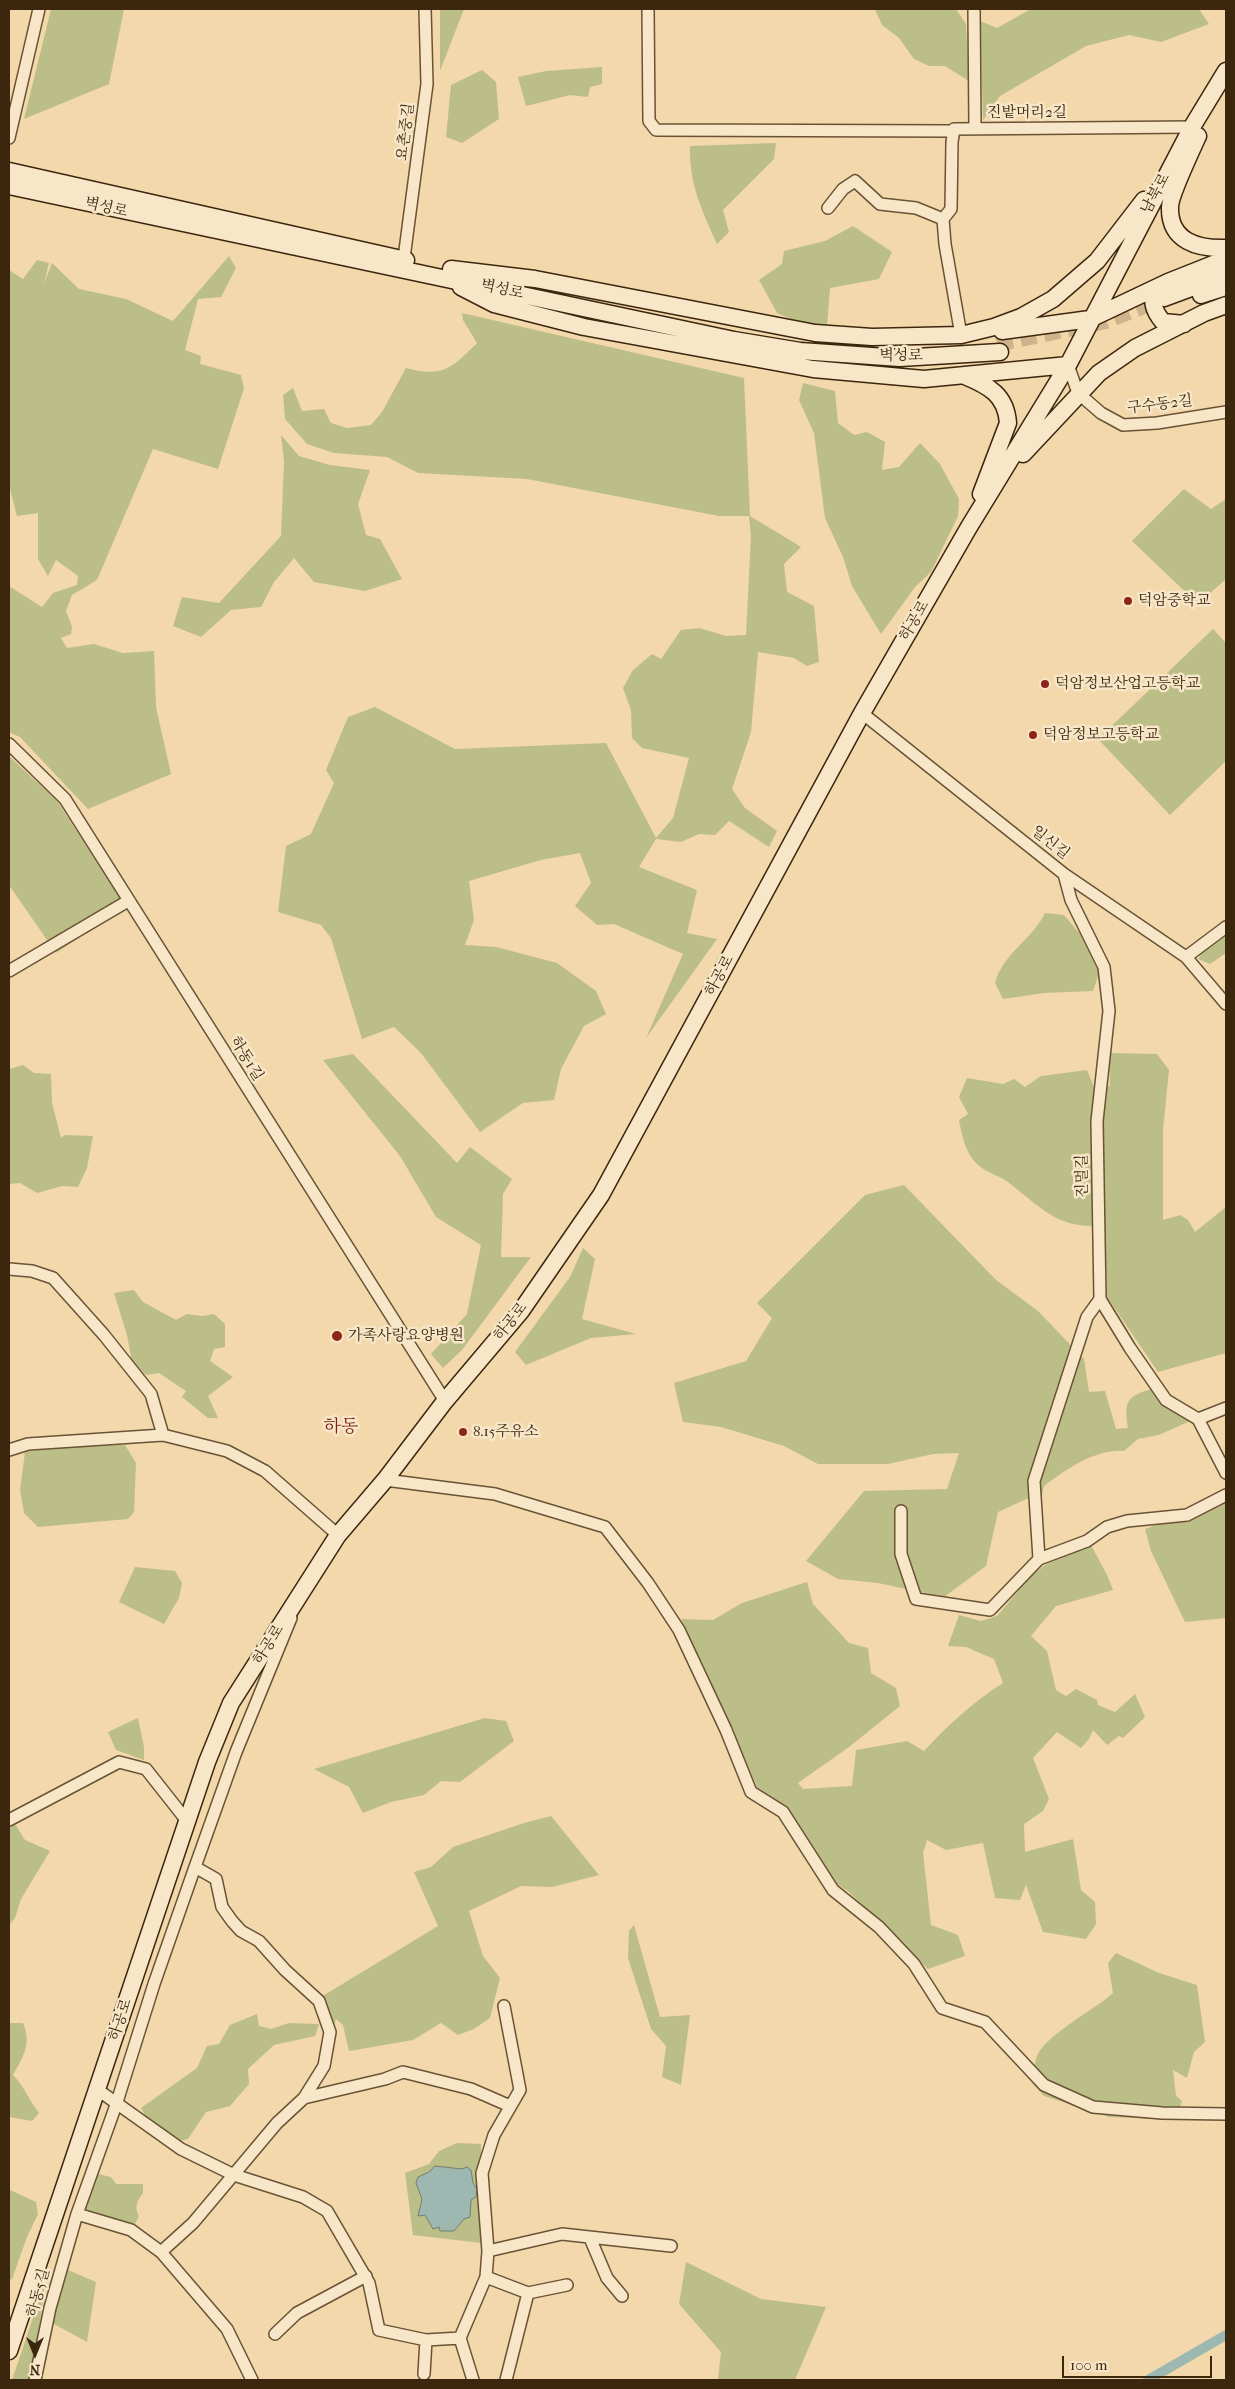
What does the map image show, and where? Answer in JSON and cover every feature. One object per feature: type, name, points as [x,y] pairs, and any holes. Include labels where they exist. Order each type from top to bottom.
[{"type":"main road","name":"남북로","points":[[1090,319],[1192,127],[1216,91],[1226,71]]},
{"type":"main road","points":[[1216,91],[1169,206],[1171,220],[1178,234],[1190,244],[1205,249],[1226,248]]},
{"type":"main road","points":[[961,335],[994,327],[1021,317],[1053,299],[1097,261],[1172,165]]},
{"type":"main road","name":"벽성로","points":[[9,170],[411,262],[466,278],[756,336],[854,347],[944,348],[998,342]]},
{"type":"main road","name":"벽성로","points":[[9,186],[734,340],[800,351],[900,358],[998,342]]},
{"type":"main road","points":[[1163,297],[1226,259]]},
{"type":"main road","points":[[411,262],[535,279],[815,333],[872,337],[961,335],[998,342],[1090,319],[1163,297],[1226,275]]},
{"type":"main road","points":[[442,277],[494,304],[584,327],[813,369],[924,379],[1068,365]]},
{"type":"main road","points":[[1184,324],[1163,322],[1154,311],[1153,294],[1163,297],[1226,287]]},
{"type":"main road","points":[[997,484],[1099,372],[1135,348],[1204,313],[1226,305]]},
{"type":"main road","name":"하공로","points":[[9,2351],[207,1762],[231,1704],[338,1535],[386,1480],[445,1401],[521,1311],[601,1195],[862,713],[969,527],[1068,365],[1090,319]]},
{"type":"main road","points":[[998,342],[1005,337],[1011,350],[1006,371]]},
{"type":"main road","points":[[963,375],[984,384],[1002,398],[1008,423],[969,527]]},
{"type":"street","points":[[9,138],[39,9]]},
{"type":"street","name":"요촌중길","points":[[411,262],[427,84],[425,9]]},
{"type":"street","name":"진밭머리2길","points":[[648,9],[649,121],[656,130],[954,130],[974,128],[1192,127]]},
{"type":"street","points":[[974,9],[974,128]]},
{"type":"street","points":[[954,130],[951,209],[943,219],[945,244],[961,335]]},
{"type":"street","points":[[828,208],[843,189],[855,181],[880,204],[916,208],[943,219]]},
{"type":"street","name":"구수동2길","points":[[1068,365],[1078,393],[1101,413],[1123,425],[1157,423],[1226,412]]},
{"type":"street","name":"일신길","points":[[862,713],[1064,874],[1186,957],[1226,1004]]},
{"type":"street","name":"하동1길","points":[[9,744],[65,799],[445,1401]]},
{"type":"street","name":"진멀길","points":[[1064,874],[1070,900],[1104,967],[1109,1011],[1098,1121],[1100,1299]]},
{"type":"street","points":[[9,971],[128,901]]},
{"type":"street","points":[[1186,957],[1226,927]]},
{"type":"street","points":[[9,1269],[32,1271],[53,1278],[104,1335],[151,1394],[163,1436]]},
{"type":"street","points":[[1040,1559],[1034,1482],[1087,1317],[1100,1299],[1130,1348],[1166,1400],[1198,1419],[1226,1473]]},
{"type":"street","points":[[1198,1419],[1226,1408]]},
{"type":"street","points":[[9,1450],[28,1444],[163,1436],[227,1451],[265,1471],[338,1535]]},
{"type":"street","points":[[386,1480],[495,1494],[605,1527],[648,1583],[679,1630],[726,1730],[751,1792],[783,1812],[833,1890],[879,1927],[908,1958],[942,2008],[985,2022],[1044,2085],[1093,2107],[1162,2113],[1226,2114]]},
{"type":"street","points":[[901,1511],[901,1554],[916,1599],[990,1610],[1040,1559],[1087,1541],[1107,1527],[1127,1520],[1187,1515],[1226,1495]]},
{"type":"street","name":"하동5길","points":[[35,2380],[50,2308],[77,2214],[116,2105],[154,1984],[236,1752],[282,1644],[297,1599]]},
{"type":"street","points":[[9,1820],[119,1762],[146,1769],[187,1821]]},
{"type":"street","points":[[161,2252],[193,2223],[277,2123],[304,2098],[324,2066],[330,2032],[319,2001],[284,1970],[259,1941],[237,1926],[222,1907],[216,1879],[195,1867]]},
{"type":"street","points":[[472,2380],[460,2338],[486,2277],[488,2251],[482,2173],[494,2135],[520,2090],[504,2006]]},
{"type":"street","points":[[304,2098],[385,2079],[403,2072],[471,2089],[510,2106]]},
{"type":"street","points":[[98,2090],[116,2105],[144,2121],[181,2150],[234,2175],[303,2197],[328,2210],[366,2276],[379,2330],[426,2340],[460,2338]]},
{"type":"street","points":[[77,2214],[131,2230],[161,2252],[227,2329],[252,2380]]},
{"type":"street","points":[[488,2251],[562,2234],[671,2246]]},
{"type":"street","points":[[590,2238],[607,2278],[622,2296]]},
{"type":"street","points":[[275,2334],[297,2313],[366,2276]]},
{"type":"street","points":[[486,2277],[528,2293],[567,2285]]},
{"type":"street","points":[[506,2380],[528,2293]]},
{"type":"street","points":[[424,2374],[426,2340]]},
{"type":"green space","points":[[51,9],[124,9],[109,84],[24,119]]},
{"type":"green space","points":[[440,9],[464,9],[440,71]]},
{"type":"green space","points":[[875,9],[956,9],[966,24],[969,81],[945,66],[929,66],[914,59],[899,38],[882,25]]},
{"type":"green space","points":[[1031,9],[1199,9],[1209,24],[1161,42],[1129,35],[1086,46],[1000,96],[983,120],[980,21],[997,28]]},
{"type":"green space","points":[[602,67],[602,84],[590,87],[588,97],[570,95],[526,106],[518,77],[546,71]]},
{"type":"green space","points":[[482,70],[496,82],[499,119],[462,143],[446,137],[451,85]]},
{"type":"green space","points":[[776,143],[774,159],[723,210],[729,232],[717,244],[694,185],[690,146]]},
{"type":"green space","points":[[853,226],[892,252],[879,279],[830,288],[827,327],[800,323],[777,313],[759,280],[782,264],[784,251],[825,241]]},
{"type":"green space","points":[[229,256],[236,268],[221,297],[198,299],[185,350],[201,356],[200,364],[241,375],[244,388],[218,469],[153,449],[97,580],[72,595],[66,611],[72,627],[71,634],[61,638],[67,648],[94,644],[123,653],[154,651],[156,707],[171,774],[88,809],[20,737],[9,732],[9,586],[42,607],[53,593],[77,585],[78,576],[56,560],[48,576],[38,559],[38,513],[17,516],[9,485],[9,270],[23,279],[37,260],[49,263],[44,284],[52,263],[79,289],[126,299],[173,321]]},
{"type":"green space","points":[[462,313],[744,378],[750,516],[801,547],[784,564],[787,592],[814,606],[819,662],[807,666],[794,658],[758,652],[751,732],[732,789],[745,808],[777,831],[769,847],[729,821],[715,835],[699,834],[681,842],[656,839],[639,867],[697,890],[687,933],[717,939],[646,1038],[683,954],[614,924],[597,925],[575,906],[591,883],[580,853],[541,860],[469,881],[474,920],[465,945],[496,947],[557,963],[596,991],[606,1014],[584,1026],[561,1069],[554,1100],[523,1103],[480,1132],[421,1053],[394,1027],[362,1039],[331,938],[321,925],[278,912],[286,846],[311,834],[334,783],[326,770],[348,717],[375,707],[455,749],[606,743],[656,838],[673,818],[689,758],[642,748],[632,738],[631,710],[623,688],[633,670],[652,654],[661,659],[681,630],[699,628],[726,636],[746,635],[751,536],[749,516],[719,516],[527,479],[418,473],[387,457],[334,453],[307,444],[285,419],[283,395],[293,388],[302,411],[324,409],[331,423],[347,428],[371,425],[382,412],[406,368],[429,372],[446,369],[461,359],[477,343],[463,320]]},
{"type":"green space","points":[[803,383],[835,391],[838,423],[854,435],[867,432],[885,442],[882,470],[899,467],[920,443],[940,464],[959,499],[958,516],[931,572],[915,587],[881,634],[852,586],[843,557],[825,518],[814,433],[799,400]]},
{"type":"green space","points":[[281,435],[299,456],[330,465],[370,470],[358,504],[366,535],[380,539],[402,579],[365,591],[314,582],[294,558],[274,582],[261,607],[231,610],[201,637],[173,626],[182,597],[219,603],[281,536],[284,462]]},
{"type":"green space","points":[[1184,489],[1211,509],[1226,499],[1226,579],[1198,604],[1132,541]]},
{"type":"green space","points":[[1213,629],[1226,643],[1226,761],[1170,815],[1098,739]]},
{"type":"green space","points":[[9,756],[57,801],[126,907],[56,953],[9,885]]},
{"type":"green space","points":[[1045,913],[1064,915],[1080,934],[1099,973],[1093,991],[1044,993],[1003,999],[995,983],[999,972],[1004,963],[1033,931]]},
{"type":"green space","points":[[1226,933],[1226,953],[1210,964],[1198,959],[1206,948]]},
{"type":"green space","points":[[1109,1053],[1157,1054],[1169,1070],[1163,1130],[1163,1220],[1180,1215],[1188,1220],[1195,1232],[1226,1207],[1226,1353],[1158,1372],[1107,1297],[1105,1226],[1088,1226],[1062,1221],[1041,1209],[1008,1182],[978,1165],[967,1149],[959,1120],[968,1114],[959,1097],[967,1078],[1003,1084],[1014,1079],[1025,1087],[1041,1076],[1087,1070],[1094,1087],[1110,1086]]},
{"type":"green space","points":[[353,1054],[457,1163],[470,1147],[512,1179],[503,1194],[501,1257],[531,1257],[462,1350],[443,1368],[431,1354],[467,1314],[481,1245],[436,1217],[400,1156],[323,1060]]},
{"type":"green space","points":[[23,1065],[34,1073],[51,1074],[52,1103],[61,1138],[65,1135],[93,1136],[87,1168],[78,1187],[62,1186],[37,1193],[20,1183],[9,1184],[9,1069]]},
{"type":"green space","points":[[904,1185],[996,1280],[1038,1311],[1084,1359],[1089,1392],[1105,1391],[1116,1429],[1128,1428],[1126,1412],[1129,1401],[1137,1394],[1152,1389],[1159,1401],[1190,1421],[1159,1435],[1138,1439],[1124,1451],[1102,1453],[1082,1461],[1044,1486],[1041,1499],[1031,1497],[998,1512],[986,1566],[944,1597],[878,1583],[838,1579],[806,1561],[864,1491],[947,1489],[959,1453],[933,1454],[888,1464],[818,1464],[784,1446],[721,1427],[683,1422],[674,1383],[746,1361],[772,1318],[757,1303],[865,1195]]},
{"type":"green space","points":[[583,1248],[595,1259],[582,1319],[636,1334],[591,1338],[526,1365],[515,1352],[570,1277]]},
{"type":"green space","points":[[134,1290],[143,1302],[176,1320],[187,1314],[202,1316],[214,1314],[225,1324],[225,1347],[214,1349],[210,1361],[233,1377],[208,1396],[218,1418],[208,1418],[182,1397],[186,1391],[159,1373],[146,1375],[132,1362],[127,1335],[114,1293]]},
{"type":"green space","points":[[125,1445],[136,1463],[134,1512],[128,1519],[38,1527],[24,1513],[20,1490],[25,1452],[63,1446]]},
{"type":"green space","points":[[1226,1499],[1226,1618],[1185,1622],[1151,1551],[1145,1529]]},
{"type":"green space","points":[[1091,1545],[1113,1590],[1056,1606],[1031,1636],[1047,1651],[1056,1690],[1066,1696],[1076,1689],[1097,1700],[1098,1705],[1115,1712],[1135,1694],[1145,1717],[1123,1738],[1119,1736],[1107,1745],[1093,1730],[1089,1739],[1081,1748],[1057,1732],[1033,1758],[1049,1799],[1043,1811],[1024,1824],[1025,1852],[1073,1839],[1081,1890],[1095,1902],[1096,1924],[1086,1939],[1043,1932],[1026,1885],[1020,1900],[995,1898],[983,1843],[946,1850],[927,1840],[923,1853],[931,1925],[958,1935],[965,1956],[928,1969],[849,1892],[834,1882],[793,1816],[757,1787],[681,1619],[713,1620],[742,1603],[807,1582],[813,1604],[849,1643],[868,1648],[871,1673],[896,1688],[900,1706],[849,1747],[798,1783],[803,1789],[852,1786],[856,1750],[907,1741],[924,1751],[961,1714],[1003,1683],[994,1659],[966,1647],[948,1646],[959,1615],[981,1621],[997,1616],[1030,1577],[1045,1565]]},
{"type":"green space","points":[[135,1567],[175,1571],[182,1583],[179,1598],[164,1624],[119,1602]]},
{"type":"green space","points":[[138,1718],[144,1747],[144,1760],[116,1750],[108,1732]]},
{"type":"green space","points":[[485,1718],[506,1721],[514,1741],[460,1782],[441,1781],[424,1795],[391,1802],[363,1813],[349,1787],[314,1769]]},
{"type":"green space","points":[[551,1816],[599,1875],[552,1887],[521,1886],[469,1911],[483,1956],[500,1978],[490,2018],[474,2029],[458,2035],[441,2023],[413,2040],[349,2051],[343,2025],[336,2019],[334,2028],[321,1997],[438,1926],[414,1872],[431,1867],[453,1847]]},
{"type":"green space","points":[[15,1824],[25,1840],[50,1851],[21,1899],[15,1918],[9,1925],[9,1827]]},
{"type":"green space","points":[[634,1925],[660,2017],[690,2015],[681,2085],[662,2077],[666,2046],[651,2029],[628,1958],[629,1931]]},
{"type":"green space","points":[[1116,1953],[1159,1973],[1197,1985],[1205,2042],[1194,2052],[1187,2078],[1173,2070],[1176,2096],[1182,2101],[1176,2120],[1109,2117],[1044,2096],[1033,2084],[1036,2060],[1044,2046],[1062,2030],[1113,1993],[1108,1963]]},
{"type":"green space","points":[[257,2014],[259,2026],[271,2029],[289,2023],[319,2024],[315,2036],[274,2045],[248,2069],[249,2084],[230,2106],[206,2112],[188,2139],[179,2141],[145,2115],[141,2108],[197,2068],[207,2046],[219,2044],[230,2025]]},
{"type":"green space","points":[[9,2023],[23,2023],[26,2031],[25,2050],[13,2075],[39,2113],[32,2121],[9,2117]]},
{"type":"green space","points":[[457,2143],[481,2144],[481,2243],[413,2235],[405,2173],[429,2164],[439,2151]]},
{"type":"green space","points":[[98,2174],[111,2177],[116,2184],[143,2184],[143,2193],[136,2207],[139,2216],[133,2228],[85,2213],[87,2198]]},
{"type":"green space","points":[[9,2184],[10,2190],[36,2202],[38,2214],[27,2237],[12,2279],[9,2280]]},
{"type":"green space","points":[[686,2262],[761,2299],[826,2307],[795,2380],[718,2380],[721,2352],[679,2304]]},
{"type":"green space","points":[[68,2270],[96,2282],[87,2342],[52,2323]]},
{"type":"green space","points":[[45,2282],[31,2380],[12,2380]]},
{"type":"water","points":[[435,2166],[462,2169],[467,2167],[471,2170],[473,2183],[477,2189],[476,2197],[471,2200],[470,2217],[464,2219],[454,2231],[440,2231],[439,2227],[433,2229],[425,2215],[418,2216],[422,2199],[416,2183],[418,2177],[429,2172]]},
{"type":"waterway","points":[[1148,2380],[1226,2335]]},
{"type":"tunnel","points":[[997,344],[1106,321],[1164,298]]},
{"type":"place","name":"덕암중학교","points":[[1128,601]]},
{"type":"place","name":"덕암정보산업고등학교","points":[[1045,684]]},
{"type":"place","name":"덕암정보고등학교","points":[[1033,735]]},
{"type":"place","name":"가족사랑요양병원","points":[[337,1336]]},
{"type":"place","name":"8.15주유소","points":[[463,1432]]},
{"type":"district","name":"하동","points":[[341,1428]]}]
